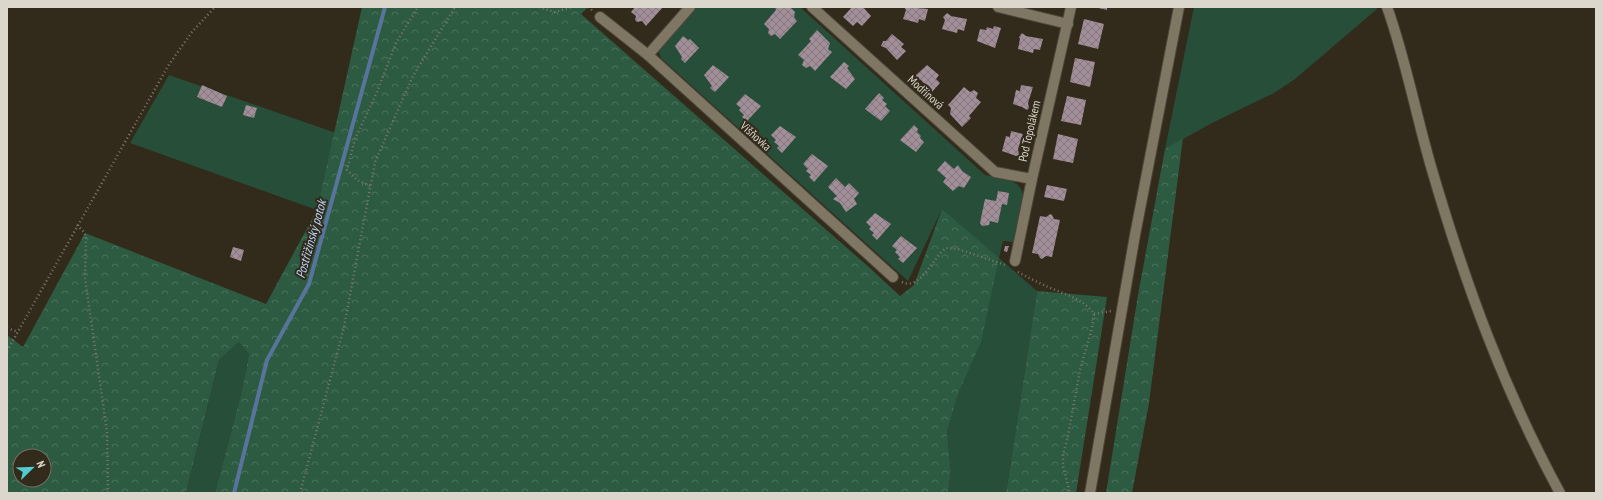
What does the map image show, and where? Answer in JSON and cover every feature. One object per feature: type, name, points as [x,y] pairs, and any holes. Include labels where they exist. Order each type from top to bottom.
[{"type":"street","points":[[648,55],[690,7]]},
{"type":"street","name":"Modřínová","points":[[812,7],[995,172],[1032,179]]},
{"type":"street","points":[[998,7],[1068,24]]},
{"type":"street","name":"Pod Topolákem","points":[[1013,266],[1071,7]]},
{"type":"street","points":[[1090,493],[1122,309],[1179,7]]},
{"type":"street","points":[[1387,7],[1431,169],[1461,264],[1509,392],[1528,433],[1560,493]]},
{"type":"street","name":"Višňovka","points":[[600,17],[648,55],[893,277]]},
{"type":"path","points":[[7,351],[168,66],[192,32],[215,7]]},
{"type":"path","points":[[370,186],[357,180],[347,170],[355,139],[377,92],[396,43],[418,7]]},
{"type":"path","points":[[300,493],[344,327],[374,162],[413,76],[455,7]]},
{"type":"path","points":[[539,7],[555,12],[573,7]]},
{"type":"path","points":[[77,225],[84,232],[86,237],[85,278],[107,432],[108,493]]},
{"type":"path","points":[[893,277],[906,284],[914,283],[942,250],[952,247],[1013,266],[1046,286],[1074,297],[1091,310],[1094,314],[1092,328],[1080,370],[1067,441],[1063,453],[1062,466],[1070,493]]},
{"type":"path","points":[[1094,314],[1122,309]]},
{"type":"path","points":[[7,328],[18,332]]},
{"type":"green space","points":[[362,7],[588,7],[581,14],[900,296],[914,285],[942,209],[999,258],[981,342],[959,391],[947,432],[951,472],[948,493],[215,493],[241,394],[249,354],[239,342],[219,360],[186,493],[7,493],[7,335],[23,347],[85,233],[266,304],[317,210]]},
{"type":"green space","points":[[695,7],[800,7],[985,175],[1003,178],[1014,182],[1021,189],[1023,195],[1013,242],[1003,241],[999,258],[1037,291],[1006,493],[948,493],[951,472],[947,432],[959,391],[942,209],[908,281],[661,58],[659,52],[661,46]]},
{"type":"green space","points":[[1194,7],[1376,7],[1377,9],[1295,79],[1274,93],[1214,122],[1165,149]]},
{"type":"green space","points":[[169,75],[336,133],[317,210],[130,143]]},
{"type":"green space","points":[[1183,138],[1149,403],[1132,493],[1106,493],[1138,295],[1165,149]]},
{"type":"green space","points":[[1037,291],[1107,297],[1076,493],[1006,493]]},
{"type":"green space","points":[[239,342],[249,354],[241,394],[215,493],[186,493],[219,360]]},
{"type":"building","points":[[635,7],[663,7],[646,26],[642,21],[637,22],[635,20],[636,16],[631,12]]},
{"type":"building","points":[[775,7],[790,7],[795,12],[794,17],[797,21],[780,39],[775,34],[771,36],[768,33],[769,29],[764,24],[776,10]]},
{"type":"building","points":[[852,7],[863,7],[871,16],[862,26],[857,22],[853,26],[843,17]]},
{"type":"building","points":[[904,7],[928,9],[925,21],[919,19],[918,23],[903,19],[906,10]]},
{"type":"building","points":[[1094,7],[1107,7],[1107,10]]},
{"type":"building","points":[[947,13],[951,16],[967,19],[964,31],[958,29],[957,33],[942,29],[945,20],[943,17]]},
{"type":"building","points":[[1084,19],[1104,24],[1098,49],[1078,44]]},
{"type":"building","points":[[994,26],[1001,28],[995,48],[977,41],[980,29],[986,30],[987,27],[993,29]]},
{"type":"building","points":[[817,30],[830,43],[828,49],[832,52],[815,71],[810,66],[806,68],[802,65],[804,60],[798,55],[811,41],[809,39]]},
{"type":"building","points":[[1022,33],[1026,36],[1043,39],[1040,50],[1034,49],[1033,53],[1018,49],[1019,37]]},
{"type":"building","points":[[892,34],[904,44],[901,47],[906,51],[897,60],[886,48],[881,46],[883,41],[886,41]]},
{"type":"building","points":[[683,36],[688,40],[690,39],[699,48],[685,63],[681,59],[682,57],[675,46]]},
{"type":"building","points":[[1075,58],[1095,62],[1090,87],[1070,82]]},
{"type":"building","points":[[844,62],[849,66],[847,68],[855,79],[846,89],[830,77]]},
{"type":"building","points":[[713,65],[729,77],[715,92],[710,88],[712,86],[704,75]]},
{"type":"building","points":[[927,65],[939,75],[936,79],[940,83],[932,92],[921,80],[916,78],[916,75]]},
{"type":"building","points":[[202,85],[227,96],[222,107],[197,97]]},
{"type":"building","points":[[1021,85],[1033,87],[1028,103],[1029,108],[1027,110],[1013,104],[1016,90],[1020,91]]},
{"type":"building","points":[[964,87],[970,92],[974,90],[978,93],[976,98],[981,102],[969,116],[971,118],[962,127],[950,114],[951,108],[948,105]]},
{"type":"building","points":[[879,93],[884,98],[882,100],[887,104],[885,106],[890,111],[881,121],[865,109]]},
{"type":"building","points":[[745,94],[761,106],[747,121],[742,117],[744,115],[739,110],[741,108],[736,104]]},
{"type":"building","points":[[1067,96],[1086,100],[1081,125],[1061,121]]},
{"type":"building","points":[[246,105],[257,108],[254,118],[243,115]]},
{"type":"building","points":[[914,125],[918,129],[917,132],[921,136],[920,138],[924,142],[916,152],[900,140]]},
{"type":"building","points":[[780,126],[796,137],[782,153],[777,148],[779,146],[774,142],[776,140],[771,135]]},
{"type":"building","points":[[1011,131],[1023,134],[1018,149],[1019,155],[1016,156],[1002,151],[1006,136],[1010,137]]},
{"type":"building","points":[[1058,134],[1078,139],[1073,163],[1053,159]]},
{"type":"building","points":[[812,154],[828,166],[814,182],[809,177],[811,175],[806,171],[808,169],[803,164]]},
{"type":"building","points":[[945,161],[954,169],[958,165],[962,171],[971,177],[964,188],[959,186],[953,191],[943,182],[946,178],[937,170]]},
{"type":"building","points":[[836,178],[845,187],[849,183],[859,193],[854,199],[857,204],[846,212],[840,203],[833,199],[837,196],[828,187]]},
{"type":"building","points":[[1047,185],[1067,189],[1064,201],[1044,197]]},
{"type":"building","points":[[998,191],[1009,193],[1007,205],[1002,204],[998,223],[990,221],[989,225],[982,226],[980,223],[985,199],[996,201]]},
{"type":"building","points":[[875,213],[891,224],[877,240],[872,235],[874,233],[869,229],[871,227],[866,222]]},
{"type":"building","points":[[1050,214],[1054,219],[1060,220],[1052,257],[1046,256],[1042,259],[1038,254],[1032,253],[1040,216],[1046,217]]},
{"type":"building","points":[[901,236],[917,248],[903,263],[898,259],[900,257],[895,252],[897,250],[892,246]]},
{"type":"building","points":[[1005,246],[1009,246],[1007,252],[1004,251]]},
{"type":"building","points":[[233,247],[244,250],[241,261],[230,257]]},
{"type":"waterway","name":"Postřižínský potok","points":[[234,493],[267,360],[309,284],[385,7]]}]
